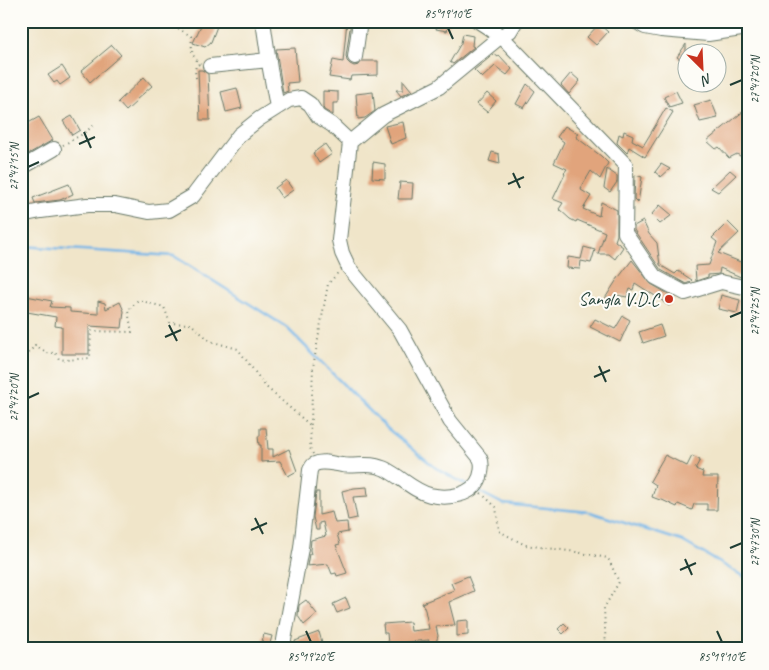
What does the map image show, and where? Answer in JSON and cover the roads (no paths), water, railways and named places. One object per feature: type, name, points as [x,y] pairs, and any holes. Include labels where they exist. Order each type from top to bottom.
[{"type":"street","points":[[263,21],[277,107]]},
{"type":"street","points":[[355,57],[360,21]]},
{"type":"street","points":[[478,21],[501,36],[626,165],[625,233],[655,277],[685,293],[721,282],[748,288]]},
{"type":"street","points":[[284,649],[301,548],[310,470],[313,465],[328,462],[342,465],[375,465],[386,469],[429,495],[442,497],[461,494],[474,486],[482,472],[480,458],[450,421],[400,330],[349,268],[342,253],[339,240],[350,142],[383,115],[439,87],[501,36],[510,31],[516,21]]},
{"type":"street","points":[[635,21],[661,30],[708,34],[748,28]]},
{"type":"street","points":[[205,65],[269,60]]},
{"type":"street","points":[[22,214],[87,205],[115,205],[149,212],[169,210],[193,196],[239,135],[288,100],[301,98],[310,104],[318,116],[332,125],[350,142]]},
{"type":"street","points":[[21,168],[54,149]]},
{"type":"waterway","points":[[21,246],[174,256],[286,327],[388,429],[436,468],[468,486]]},
{"type":"waterway","points":[[478,491],[503,504],[590,512],[682,541],[748,579]]},
{"type":"place","name":"Sangla V.D.C","points":[[669,299]]}]
